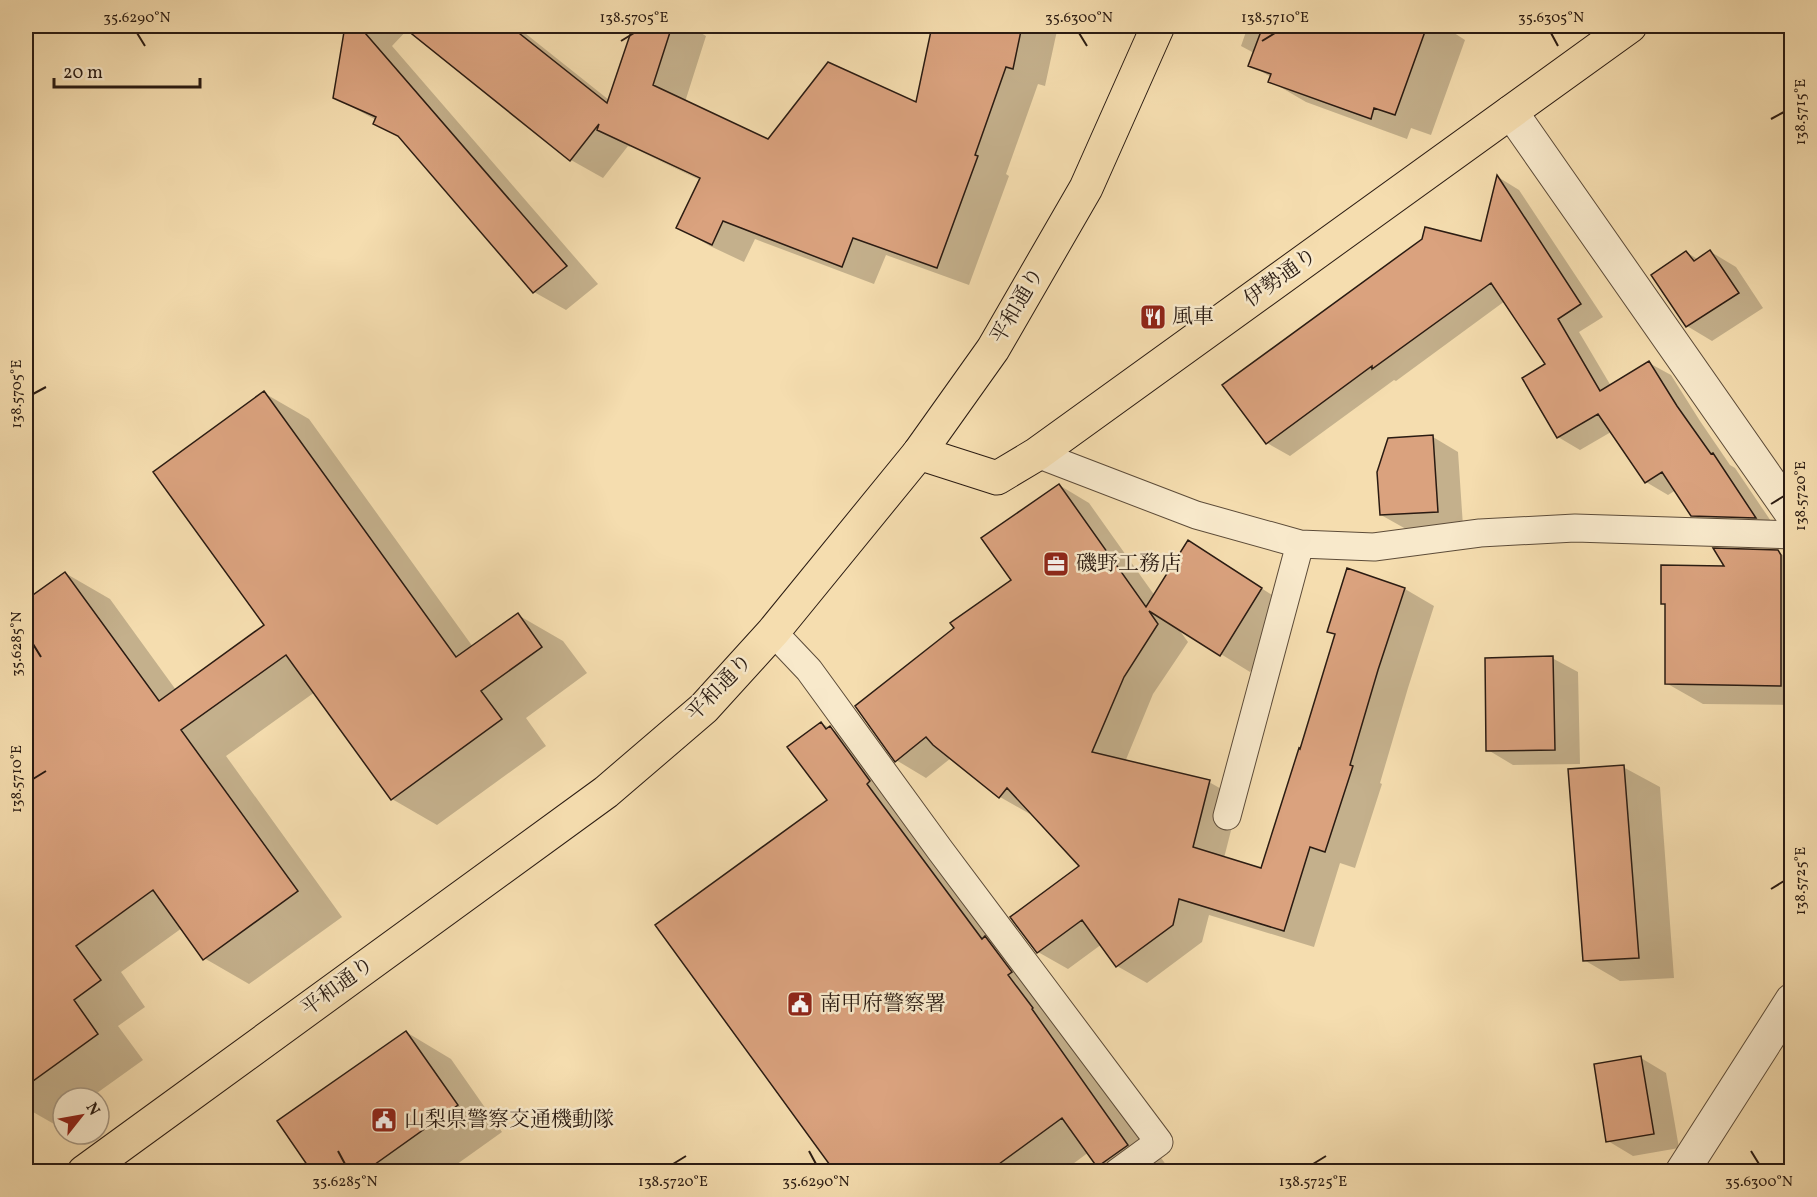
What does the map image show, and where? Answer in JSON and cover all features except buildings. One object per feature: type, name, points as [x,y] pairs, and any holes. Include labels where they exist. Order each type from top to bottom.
[{"type":"main road","name":"平和通り","points":[[84,1172],[606,792],[704,708],[773,632],[919,453],[993,348],[1086,188],[1158,26]]},
{"type":"main road","name":"伊勢通り","points":[[919,453],[997,478],[1037,453],[1630,26]]},
{"type":"street","points":[[1511,112],[1791,514]]},
{"type":"street","points":[[1682,1172],[1791,1000]]},
{"type":"lane","points":[[1037,453],[1196,515],[1300,544],[1374,547],[1480,533],[1575,528],[1791,535]]},
{"type":"lane","points":[[1227,816],[1300,544]]},
{"type":"lane","points":[[773,632],[809,670],[940,850],[1159,1142],[1118,1172]]},
{"type":"place","name":"風車","points":[[1153,317]]},
{"type":"place","name":"磯野工務店","points":[[1056,564]]},
{"type":"place","name":"南甲府警察署","points":[[800,1004]]},
{"type":"place","name":"山梨県警察交通機動隊","points":[[384,1120]]}]
